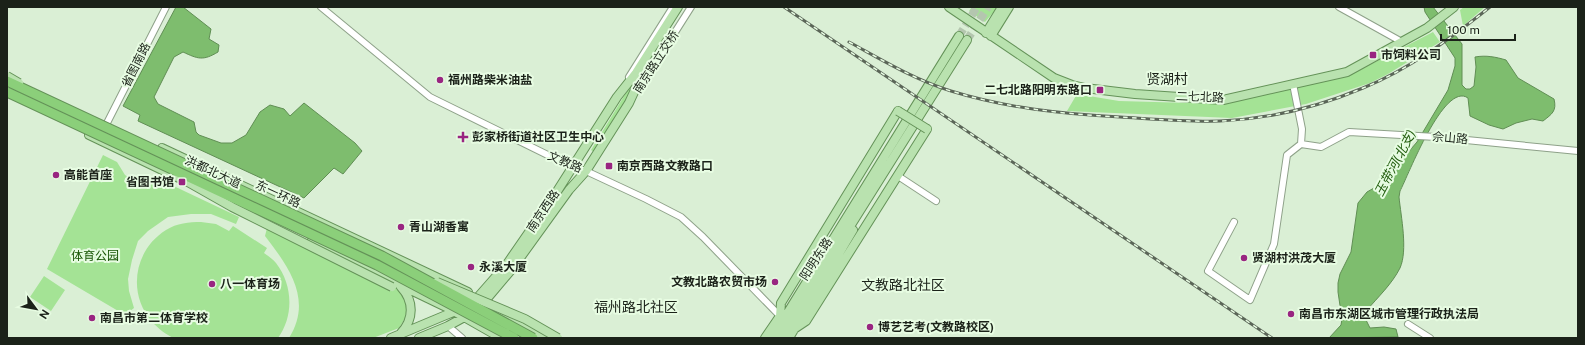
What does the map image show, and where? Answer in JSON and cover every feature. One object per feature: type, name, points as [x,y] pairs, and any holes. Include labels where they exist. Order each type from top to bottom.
[{"type":"highway","name":"东一环路","points":[[7,81],[408,270],[533,338]]},
{"type":"highway","name":"东一环路","points":[[7,92],[377,265],[514,338]]},
{"type":"main road","name":"南京路立交桥","points":[[617,97],[636,73],[678,7]]},
{"type":"main road","name":"南京路立交桥","points":[[629,103],[641,75],[685,7]]},
{"type":"main road","name":"二七北路","points":[[949,7],[1054,78],[1072,85],[1135,94],[1223,100],[1348,72],[1427,28],[1454,7]]},
{"type":"main road","points":[[989,35],[1002,7]]},
{"type":"main road","points":[[989,35],[1010,7]]},
{"type":"main road","name":"阳明东路","points":[[772,338],[959,36]]},
{"type":"main road","name":"阳明东路","points":[[780,338],[967,40]]},
{"type":"main road","name":"洪都北大道","points":[[7,76],[459,287],[545,338]]},
{"type":"main road","points":[[7,76],[47,100]]},
{"type":"main road","name":"洪都北大道","points":[[7,96],[398,287],[414,292],[455,312],[501,338]]},
{"type":"main road","points":[[7,96],[36,106]]},
{"type":"main road","name":"南京西路","points":[[390,338],[481,300],[556,193],[617,97]]},
{"type":"main road","name":"南京西路","points":[[419,338],[465,318],[512,269],[569,190],[586,171],[629,103]]},
{"type":"main road","points":[[780,316],[781,303],[898,111],[927,129],[806,321],[794,329]]},
{"type":"main road","points":[[136,151],[232,207],[398,287],[412,308],[411,316],[405,329],[400,334]]},
{"type":"main road","name":"阳明东路","points":[[765,338],[835,230],[869,183]]},
{"type":"main road","name":"阳明东路","points":[[789,338],[847,242],[873,190]]},
{"type":"main road","points":[[408,270],[525,319],[558,338]]},
{"type":"street","name":"省图南路","points":[[107,123],[166,7]]},
{"type":"street","name":"文教路","points":[[321,7],[430,97],[572,167],[586,171],[681,217],[703,237],[780,316]]},
{"type":"street","name":"南京路立交桥","points":[[617,97],[673,7]]},
{"type":"street","name":"南京路立交桥","points":[[629,103],[691,7]]},
{"type":"street","points":[[1339,7],[1403,41]]},
{"type":"street","points":[[1344,7],[1403,41]]},
{"type":"street","points":[[1234,222],[1208,272],[1250,300],[1274,244],[1287,155],[1301,144],[1302,129],[1293,84]]},
{"type":"street","name":"佘山路","points":[[1301,144],[1321,147],[1349,132],[1436,137],[1578,151]]},
{"type":"street","points":[[898,176],[936,201]]},
{"type":"street","points":[[1408,324],[1430,338]]},
{"type":"street","points":[[448,326],[462,338]]},
{"type":"green space","points":[[972,7],[998,7],[985,22],[969,11]]},
{"type":"green space","points":[[1464,7],[1485,7],[1463,26],[1460,10]]},
{"type":"green space","points":[[1433,32],[1440,42],[1388,74],[1370,83],[1306,104],[1232,118],[1067,111],[1077,94],[1119,101],[1226,104],[1356,72]]},
{"type":"green space","points":[[629,88],[632,90],[594,152],[591,150]]},
{"type":"green space","name":"体育公园","points":[[103,155],[117,162],[125,175],[139,184],[153,184],[161,180],[239,217],[236,224],[211,214],[191,214],[168,217],[148,231],[138,241],[132,260],[128,279],[129,291],[134,308],[125,315],[47,269]]},
{"type":"green space","name":"八一体育场","points":[[201,222],[216,224],[229,231],[233,226],[267,248],[264,253],[275,262],[282,272],[288,291],[289,310],[287,320],[278,338],[174,338],[157,327],[144,311],[139,298],[137,285],[141,260],[147,249],[155,239],[166,230],[174,226],[183,223]]},
{"type":"green space","points":[[267,228],[398,288],[405,299],[407,308],[405,318],[399,328],[373,338],[289,338],[296,324],[299,310],[298,297],[295,284],[289,272],[265,236]]},
{"type":"green space","points":[[44,276],[65,290],[51,311],[30,297]]},
{"type":"shaded area","points":[[176,7],[183,7],[211,29],[209,39],[219,45],[218,52],[204,58],[183,52],[174,57],[154,97],[158,104],[194,122],[196,132],[199,135],[221,143],[232,143],[246,135],[260,112],[270,105],[284,109],[290,116],[304,103],[355,143],[362,151],[343,174],[334,168],[304,198],[138,121],[140,115],[123,106]]},
{"type":"shaded area","points":[[1424,7],[1433,7],[1462,44],[1462,85],[1466,89],[1470,89],[1474,86],[1476,67],[1475,57],[1487,56],[1498,58],[1506,60],[1518,78],[1554,99],[1555,107],[1553,112],[1543,121],[1532,119],[1516,123],[1503,129],[1489,125],[1470,116],[1468,98],[1459,96],[1448,103],[1428,132],[1400,191],[1399,197],[1404,252],[1400,268],[1364,316],[1370,328],[1384,327],[1396,329],[1398,337],[1329,338],[1341,325],[1342,319],[1338,283],[1340,274],[1351,252],[1358,203],[1367,192],[1388,180],[1393,170],[1417,142],[1448,90],[1455,66],[1455,58],[1425,12]]},
{"type":"tunnel","points":[[959,36],[977,7]]},
{"type":"tunnel","points":[[967,40],[988,7]]},
{"type":"railway","points":[[784,7],[1272,338]]},
{"type":"railway","points":[[849,42],[925,81],[951,91],[993,102],[1077,114],[1170,120],[1220,121],[1257,118],[1293,111],[1329,101],[1363,88],[1397,72],[1430,52],[1490,7]]},
{"type":"place","name":"市饲料公司","points":[[1373,55]]},
{"type":"place","name":"福州路柴米油盐","points":[[440,80]]},
{"type":"place","name":"二七北路阳明东路口","points":[[1100,90]]},
{"type":"place","name":"彭家桥街道社区卫生中心","points":[[463,137]]},
{"type":"place","name":"南京西路文教路口","points":[[609,166]]},
{"type":"place","name":"高能首座","points":[[56,175]]},
{"type":"place","name":"省图书馆","points":[[182,182]]},
{"type":"place","name":"青山湖香寓","points":[[401,227]]},
{"type":"place","name":"贤湖村洪茂大厦","points":[[1244,258]]},
{"type":"place","name":"永溪大厦","points":[[471,267]]},
{"type":"place","name":"文教北路农贸市场","points":[[775,282]]},
{"type":"place","name":"八一体育场","points":[[212,284]]},
{"type":"place","name":"南昌市东湖区城市管理行政执法局","points":[[1291,314]]},
{"type":"place","name":"南昌市第二体育学校","points":[[92,318]]},
{"type":"place","name":"博艺艺考(文教路校区)","points":[[870,327]]},
{"type":"district","name":"贤湖村","points":[[1167,79]]},
{"type":"district","name":"文教路北社区","points":[[903,285]]},
{"type":"district","name":"福州路北社区","points":[[636,307]]},
{"type":"water label","name":"玉带河(北支)","points":[[1395,163]]}]
